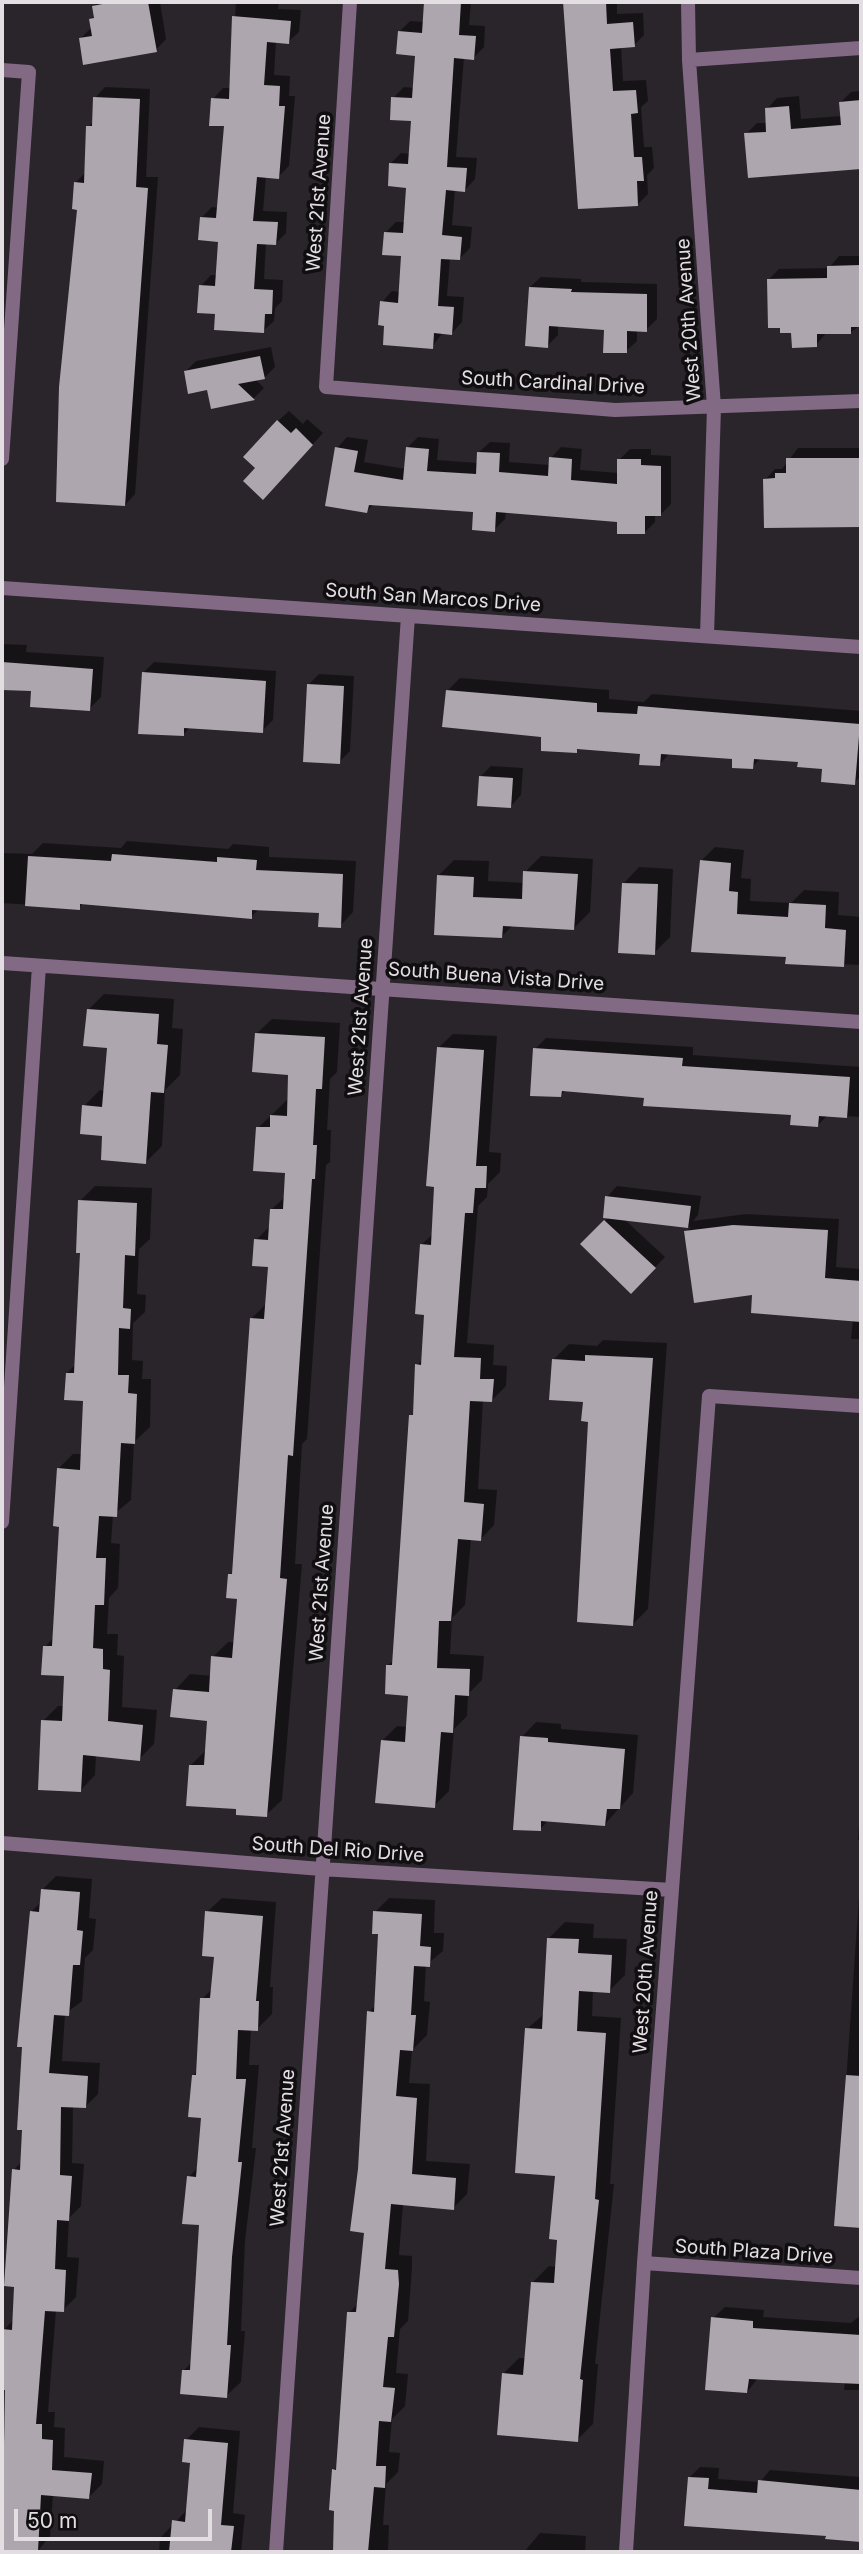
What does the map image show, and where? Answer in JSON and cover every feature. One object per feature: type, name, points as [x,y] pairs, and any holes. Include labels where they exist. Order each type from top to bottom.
[{"type":"street","name":"West 21st Avenue","points":[[326,387],[350,2]]},
{"type":"street","name":"West 20th Avenue","points":[[688,2],[689,60],[714,407],[708,636]]},
{"type":"street","points":[[689,60],[861,48]]},
{"type":"street","points":[[2,70],[29,72],[5,368],[2,459]]},
{"type":"street","name":"South Cardinal Drive","points":[[326,387],[615,410],[861,401]]},
{"type":"street","name":"South San Marcos Drive","points":[[2,588],[861,647]]},
{"type":"street","name":"West 21st Avenue","points":[[276,2552],[408,616]]},
{"type":"street","name":"South Buena Vista Drive","points":[[2,962],[861,1022]]},
{"type":"street","points":[[2,1522],[39,965]]},
{"type":"street","name":"West 20th Avenue","points":[[626,2552],[644,2263],[709,1396],[861,1406]]},
{"type":"street","name":"South Del Rio Drive","points":[[2,1843],[321,1869],[671,1890]]},
{"type":"street","name":"South Plaza Drive","points":[[644,2263],[861,2278]]},
{"type":"building","points":[[113,2],[148,2],[157,52],[83,65],[79,38],[92,36],[89,19],[94,18],[92,6]]},
{"type":"building","points":[[424,2],[461,2],[459,35],[476,36],[474,60],[454,58],[447,167],[467,168],[465,192],[446,190],[442,235],[462,237],[460,260],[441,259],[438,306],[454,307],[452,335],[434,333],[433,349],[383,345],[384,326],[378,325],[380,301],[398,303],[401,256],[382,255],[384,232],[403,233],[406,188],[388,186],[389,163],[408,164],[411,121],[390,120],[391,97],[412,98],[415,56],[396,54],[398,31],[422,33]]},
{"type":"building","points":[[563,2],[606,2],[607,24],[633,22],[635,47],[610,49],[613,91],[636,90],[638,113],[631,114],[634,157],[642,157],[644,181],[637,181],[638,206],[578,209]]},
{"type":"building","points":[[232,16],[291,21],[289,44],[267,42],[264,85],[280,86],[279,106],[285,106],[279,179],[257,177],[253,221],[278,222],[276,245],[257,244],[254,289],[273,290],[272,314],[265,314],[264,333],[214,330],[215,314],[197,313],[199,285],[215,286],[218,242],[198,240],[200,217],[216,218],[224,126],[209,126],[211,98],[229,99]]},
{"type":"building","points":[[93,97],[140,99],[136,187],[148,188],[125,506],[56,502],[59,387],[77,210],[72,209],[74,182],[84,183],[86,126],[92,126]]},
{"type":"building","points":[[861,100],[861,169],[748,178],[744,133],[766,132],[765,108],[789,106],[791,129],[841,125],[839,102]]},
{"type":"building","points":[[861,265],[861,327],[851,327],[851,334],[817,334],[817,347],[792,348],[791,333],[780,333],[780,328],[768,328],[767,279],[827,278],[827,266]]},
{"type":"building","points":[[529,287],[572,289],[571,292],[647,294],[647,332],[627,331],[627,353],[603,353],[604,330],[549,326],[548,348],[525,346]]},
{"type":"building","points":[[260,356],[265,379],[238,384],[255,400],[211,409],[207,390],[188,394],[184,371]]},
{"type":"building","points":[[277,420],[291,433],[296,428],[313,445],[263,500],[243,481],[255,468],[243,457]]},
{"type":"building","points":[[335,447],[358,451],[354,472],[403,480],[406,447],[429,449],[427,471],[476,474],[477,452],[500,453],[499,472],[548,476],[549,457],[572,459],[571,480],[617,484],[617,459],[641,459],[641,465],[661,466],[661,516],[645,516],[645,534],[617,534],[617,522],[496,512],[495,532],[472,530],[473,512],[369,505],[367,513],[325,506]]},
{"type":"building","points":[[786,458],[859,458],[861,527],[764,528],[763,479],[775,478],[775,473],[786,473]]},
{"type":"building","points":[[2,662],[93,669],[90,711],[30,707],[31,691],[2,690]]},
{"type":"building","points":[[142,672],[266,681],[263,733],[184,728],[184,736],[138,734]]},
{"type":"building","points":[[307,684],[344,686],[340,764],[303,762]]},
{"type":"building","points":[[446,690],[597,703],[597,712],[637,714],[638,706],[860,724],[855,785],[821,782],[822,769],[797,767],[798,762],[754,759],[753,769],[732,768],[732,759],[661,754],[660,766],[639,765],[640,754],[577,749],[577,753],[541,751],[541,737],[442,727]]},
{"type":"building","points":[[479,776],[513,778],[511,808],[477,806]]},
{"type":"building","points":[[112,854],[217,862],[217,857],[257,860],[256,870],[343,874],[341,928],[318,927],[319,913],[252,910],[252,919],[80,904],[80,910],[25,906],[28,856],[111,861]]},
{"type":"building","points":[[700,860],[731,863],[729,891],[738,892],[737,914],[788,917],[789,903],[826,905],[825,928],[846,930],[844,967],[785,964],[786,957],[691,952]]},
{"type":"building","points":[[523,871],[578,874],[574,930],[503,926],[502,938],[434,935],[437,875],[474,877],[473,897],[522,899]]},
{"type":"building","points":[[622,883],[658,884],[655,955],[618,953]]},
{"type":"building","points":[[87,1009],[159,1014],[157,1044],[168,1045],[164,1093],[151,1092],[146,1164],[101,1160],[102,1136],[80,1134],[82,1105],[102,1107],[107,1048],[83,1046]]},
{"type":"building","points":[[255,1033],[325,1037],[322,1089],[316,1089],[313,1145],[317,1145],[315,1179],[312,1179],[293,1456],[288,1455],[280,1578],[287,1579],[267,1817],[236,1815],[236,1809],[186,1806],[189,1765],[204,1765],[207,1721],[170,1717],[173,1689],[209,1692],[211,1656],[232,1658],[237,1599],[226,1598],[228,1574],[232,1574],[250,1318],[264,1319],[268,1267],[252,1266],[254,1239],[268,1240],[270,1209],[283,1209],[285,1173],[253,1171],[256,1127],[270,1127],[270,1115],[287,1116],[288,1075],[252,1072]]},
{"type":"building","points":[[437,1047],[484,1050],[476,1166],[487,1166],[486,1188],[475,1188],[473,1213],[465,1213],[454,1357],[481,1358],[480,1379],[494,1379],[492,1402],[470,1401],[464,1502],[484,1504],[481,1541],[458,1539],[451,1621],[439,1621],[437,1668],[470,1669],[469,1696],[455,1695],[453,1733],[441,1732],[435,1808],[375,1803],[381,1740],[405,1742],[408,1696],[385,1694],[386,1665],[392,1665],[409,1415],[413,1415],[415,1364],[421,1365],[424,1315],[415,1314],[420,1244],[431,1245],[434,1187],[426,1186]]},
{"type":"building","points":[[533,1048],[683,1058],[682,1066],[850,1077],[847,1118],[819,1116],[818,1127],[790,1125],[791,1115],[643,1106],[644,1098],[562,1091],[561,1097],[530,1096]]},
{"type":"building","points":[[605,1196],[691,1206],[688,1228],[603,1218]]},
{"type":"building","points":[[78,1200],[137,1203],[135,1256],[125,1255],[123,1308],[131,1309],[130,1329],[119,1328],[118,1375],[129,1375],[128,1393],[137,1394],[135,1444],[121,1443],[117,1517],[99,1516],[96,1558],[106,1558],[104,1605],[95,1605],[93,1648],[103,1649],[103,1669],[110,1670],[108,1721],[143,1725],[140,1761],[83,1755],[81,1792],[38,1790],[41,1720],[62,1721],[64,1676],[41,1675],[43,1646],[52,1646],[59,1527],[53,1526],[57,1468],[80,1470],[83,1401],[64,1400],[66,1373],[74,1373],[80,1253],[76,1253]]},
{"type":"building","points":[[604,1220],[656,1268],[631,1294],[580,1244]]},
{"type":"building","points":[[733,1225],[828,1230],[825,1278],[861,1281],[861,1322],[751,1313],[752,1295],[694,1303],[684,1231]]},
{"type":"building","points":[[585,1355],[653,1358],[633,1626],[577,1622],[588,1422],[581,1421],[583,1402],[549,1400],[552,1359],[585,1361]]},
{"type":"building","points":[[520,1736],[548,1738],[548,1742],[625,1749],[620,1809],[607,1809],[605,1826],[541,1821],[541,1831],[513,1830]]},
{"type":"building","points":[[41,1889],[80,1892],[77,1930],[83,1931],[80,1965],[73,1965],[69,2016],[54,2015],[49,2073],[88,2076],[86,2108],[61,2107],[60,2175],[72,2176],[69,2221],[57,2220],[55,2269],[66,2270],[64,2312],[45,2311],[36,2424],[42,2424],[42,2439],[53,2440],[52,2470],[92,2473],[89,2499],[41,2495],[38,2551],[2,2552],[5,2390],[2,2390],[2,2329],[12,2330],[14,2287],[4,2286],[12,2169],[20,2170],[22,2130],[17,2130],[22,2047],[17,2047],[30,1911],[39,1912]]},
{"type":"building","points":[[205,1911],[263,1916],[256,2001],[259,2001],[258,2031],[238,2030],[236,2079],[246,2079],[238,2162],[242,2162],[232,2257],[227,2345],[231,2345],[227,2398],[180,2394],[182,2370],[190,2370],[199,2225],[182,2224],[187,2176],[196,2177],[201,2118],[188,2117],[192,2075],[196,2075],[200,1998],[210,1998],[214,1957],[202,1956]]},
{"type":"building","points":[[373,1911],[422,1914],[420,1946],[431,1947],[430,1967],[414,1966],[411,2015],[416,2015],[413,2051],[400,2050],[396,2096],[417,2098],[412,2174],[456,2178],[454,2210],[391,2204],[385,2269],[398,2270],[399,2284],[394,2337],[388,2337],[383,2387],[395,2388],[391,2422],[379,2421],[376,2466],[386,2466],[385,2488],[374,2487],[368,2552],[333,2552],[334,2511],[329,2510],[332,2469],[336,2470],[347,2312],[356,2312],[364,2233],[350,2231],[358,2169],[367,2011],[374,2012],[378,1934],[372,1934]]},
{"type":"building","points":[[547,1938],[579,1939],[578,1953],[612,1955],[610,1993],[579,1991],[577,2031],[606,2033],[595,2199],[599,2200],[580,2379],[583,2380],[578,2442],[497,2435],[502,2373],[523,2375],[531,2282],[554,2283],[557,2240],[549,2239],[555,2176],[515,2173],[525,2028],[542,2029]]},
{"type":"building","points":[[846,2075],[861,2076],[861,2228],[834,2226]]},
{"type":"building","points":[[711,2317],[753,2321],[753,2328],[861,2335],[861,2384],[749,2379],[747,2393],[705,2390]]},
{"type":"building","points":[[184,2439],[228,2443],[221,2525],[234,2526],[231,2552],[169,2552],[172,2520],[185,2522],[190,2463],[182,2462]]},
{"type":"building","points":[[688,2477],[709,2478],[708,2489],[757,2493],[758,2480],[861,2490],[861,2542],[825,2539],[826,2536],[684,2526]]}]
